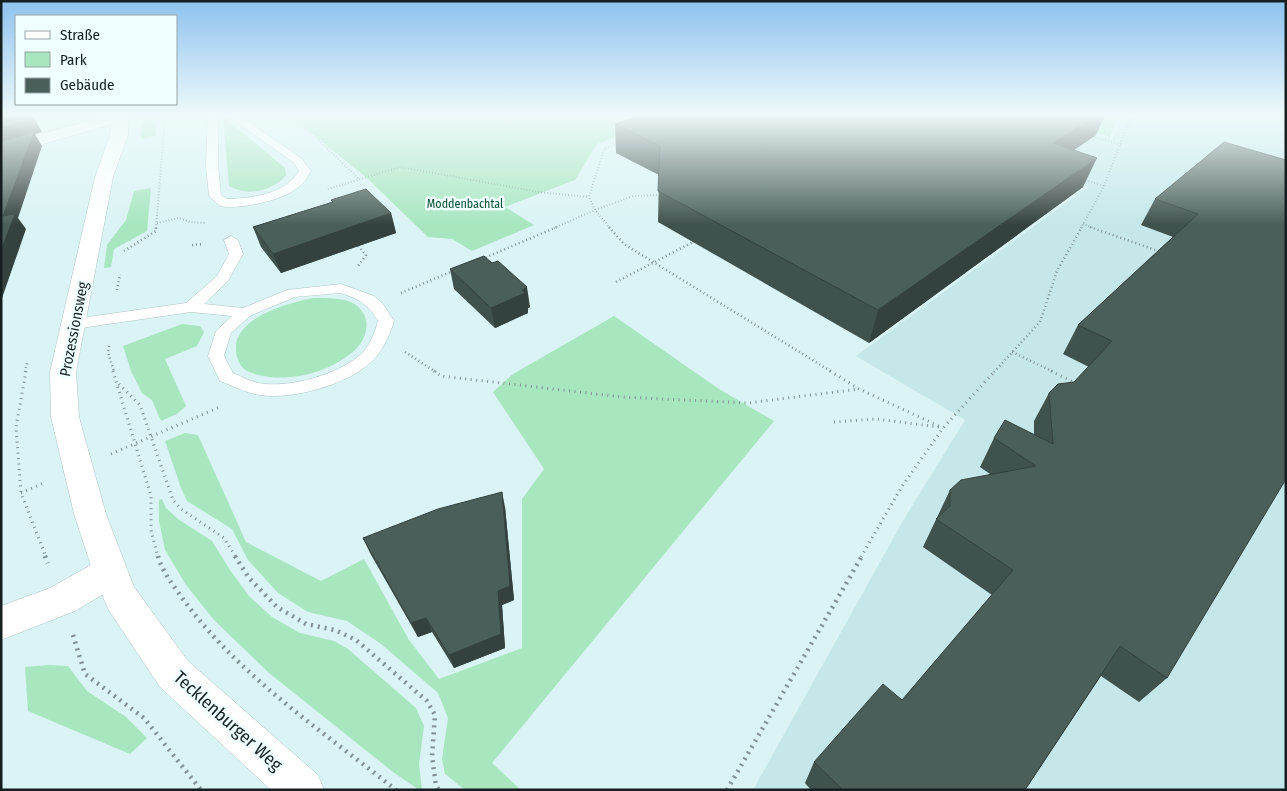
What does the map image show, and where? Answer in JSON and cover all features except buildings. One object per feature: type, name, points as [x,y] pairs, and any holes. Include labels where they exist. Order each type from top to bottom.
[{"type":"street","name":"Prozessionsweg","points":[[110,572],[90,514],[80,467],[65,417],[63,372],[104,178],[113,151]]},
{"type":"street","points":[[1,623],[62,600],[110,572]]},
{"type":"street","name":"Tecklenburger Weg","points":[[110,572],[121,598],[174,674],[303,790]]},
{"type":"lane","points":[[212,151],[215,196],[224,203],[243,202],[276,194],[301,181],[305,171],[297,160],[284,151]]},
{"type":"lane","points":[[191,307],[223,278],[236,254],[231,240]]},
{"type":"lane","points":[[341,288],[356,293],[377,304],[386,321],[381,340],[364,360],[334,377],[296,389],[259,390],[226,377],[216,356],[224,331],[245,313],[292,293],[341,288]]},
{"type":"lane","points":[[74,324],[191,307],[245,313]]},
{"type":"path","points":[[122,258],[124,249],[156,231],[162,151]]},
{"type":"path","points":[[603,151],[589,196],[595,210],[624,244],[859,389],[943,428]]},
{"type":"path","points":[[727,790],[901,488],[943,428],[1040,322],[1057,271],[1104,186],[1119,151]]},
{"type":"path","points":[[321,190],[400,167],[539,192],[589,196]]},
{"type":"path","points":[[1078,178],[1104,186]]},
{"type":"path","points":[[475,261],[595,210],[634,196],[658,195]]},
{"type":"path","points":[[157,223],[179,218],[190,222],[212,222]]},
{"type":"path","points":[[1083,224],[1127,238],[1167,254]]},
{"type":"path","points":[[616,282],[693,242]]},
{"type":"path","points":[[121,266],[108,352],[119,383],[134,444],[151,496],[151,530],[161,567],[194,614],[247,671],[396,790]]},
{"type":"path","points":[[377,304],[457,269]]},
{"type":"path","points":[[364,360],[397,346],[441,376],[622,397],[748,403],[859,389]]},
{"type":"path","points":[[1012,352],[1081,386]]},
{"type":"path","points":[[119,383],[140,405],[173,500],[180,510],[208,526],[224,538],[249,578],[277,607],[306,624],[335,630],[356,640],[428,701],[435,715],[432,756],[436,786],[440,790]]},
{"type":"path","points":[[21,493],[259,390]]},
{"type":"path","points":[[834,422],[876,419],[943,428]]},
{"type":"path","points":[[62,600],[85,674],[144,718],[201,790]]},
{"type":"shaded area","points":[[990,151],[1286,151],[1286,790],[753,790],[904,519],[965,420],[856,356],[1088,187]]},
{"type":"green space","points":[[226,151],[265,151],[285,168],[286,176],[266,189],[251,192],[229,186]]},
{"type":"green space","name":"Moddenbachtal","points":[[333,151],[593,151],[575,180],[505,207],[534,225],[472,251],[452,239],[428,237],[368,179]]},
{"type":"green space","points":[[151,188],[147,231],[114,249],[111,267],[104,268],[107,245],[126,220],[134,191]]},
{"type":"green space","points":[[314,298],[345,300],[360,308],[364,314],[366,328],[365,336],[355,350],[337,363],[304,375],[281,378],[270,377],[244,369],[236,354],[236,348],[238,337],[245,328],[254,320],[279,307]]},
{"type":"green space","points":[[614,316],[719,389],[774,421],[492,763],[521,790],[465,790],[445,774],[442,759],[448,718],[438,693],[381,644],[347,621],[308,612],[278,593],[248,560],[232,529],[187,501],[165,441],[185,433],[198,435],[246,542],[321,581],[364,559],[409,640],[439,679],[522,648],[522,499],[544,469],[493,392],[513,374]]},
{"type":"green space","points":[[182,324],[200,326],[204,332],[197,346],[165,359],[186,406],[177,414],[161,421],[152,400],[142,393],[131,371],[123,346]]},
{"type":"green space","points":[[162,499],[166,508],[178,519],[212,541],[249,596],[272,617],[300,633],[334,641],[348,649],[416,708],[424,726],[419,764],[422,790],[419,790],[393,772],[269,673],[214,620],[186,585],[165,550],[159,521],[159,500]]},
{"type":"green space","points":[[68,666],[87,691],[126,717],[147,738],[130,754],[28,711],[25,667]]}]
